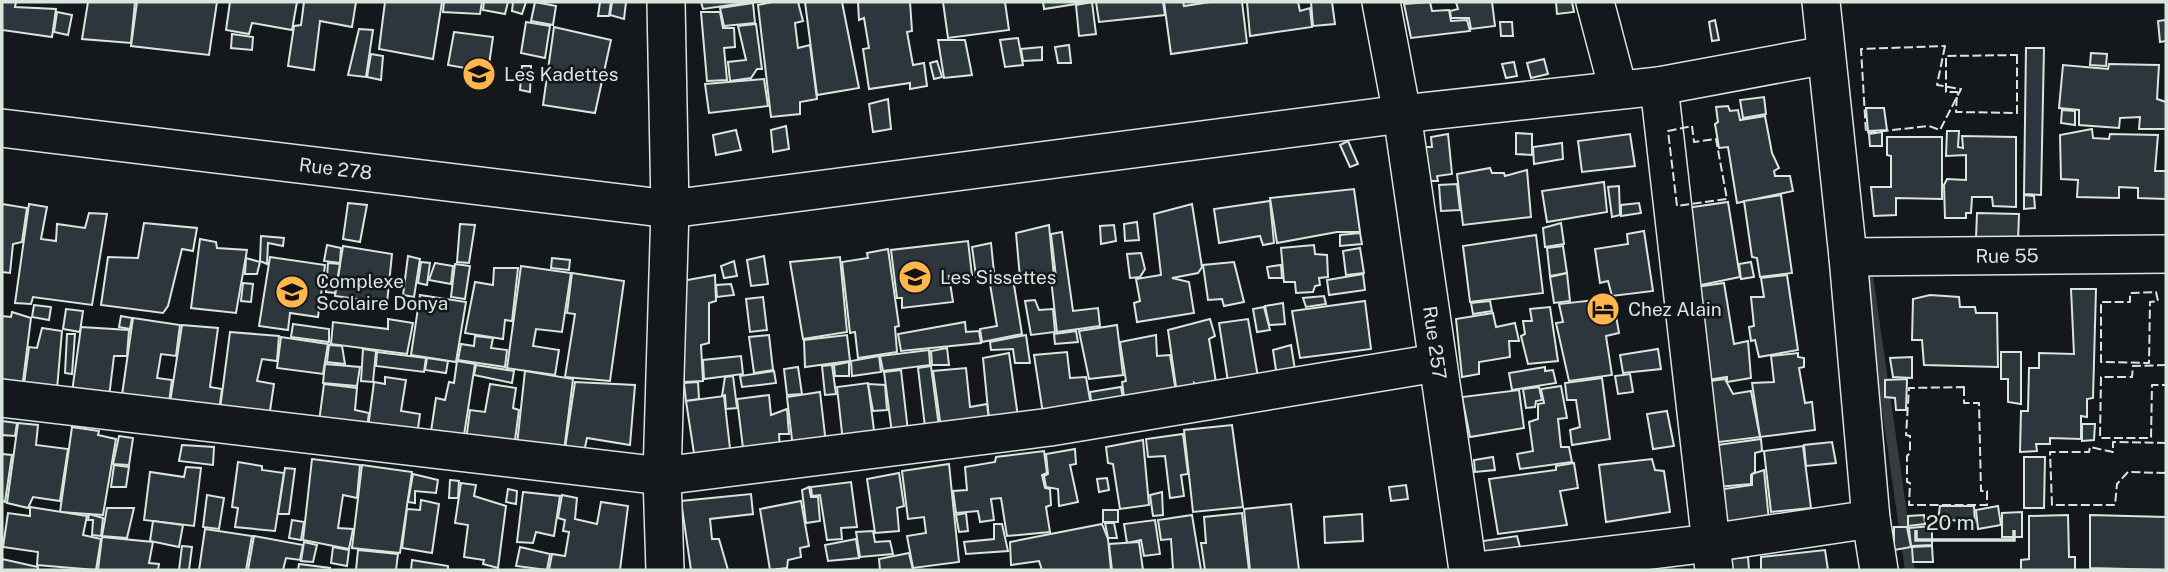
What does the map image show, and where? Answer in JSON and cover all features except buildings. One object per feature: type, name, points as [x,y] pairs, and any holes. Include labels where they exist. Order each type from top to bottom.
[{"type":"street","points":[[665,570],[662,476],[670,209],[666,2]]},
{"type":"street","name":"Rue 257","points":[[1381,2],[1402,114],[1468,570]]},
{"type":"street","points":[[1595,2],[1618,89]]},
{"type":"street","points":[[1821,2],[1848,257],[1871,519],[1879,570]]},
{"type":"street","name":"Rue 278","points":[[2,128],[670,209],[1402,114],[1659,86],[1826,55]]},
{"type":"street","points":[[1659,86],[1712,557]]},
{"type":"street","name":"Rue 55","points":[[1848,257],[2166,254]]},
{"type":"street","points":[[2,398],[662,476],[1050,427],[1436,363]]},
{"type":"street","points":[[1485,570],[1712,557],[1871,519]]},
{"type":"waterway","points":[[1868,276],[1910,570]]},
{"type":"fence","points":[[1945,46],[1937,85],[1961,89],[1940,130],[1929,126],[1866,133],[1861,49],[1945,46]]},
{"type":"fence","points":[[2017,55],[2017,113],[1956,112],[1957,92],[1946,92],[1946,56],[2017,55]]},
{"type":"fence","points":[[1692,126],[1694,142],[1716,139],[1727,199],[1677,206],[1668,131],[1692,126]]},
{"type":"fence","points":[[2156,292],[2158,301],[2150,302],[2149,363],[2101,362],[2101,302],[2130,302],[2130,293],[2156,292]]},
{"type":"fence","points":[[2166,365],[2133,366],[2132,377],[2101,377],[2100,438],[2151,438],[2152,385],[2166,385]]},
{"type":"fence","points":[[1964,387],[1964,403],[1979,403],[1981,491],[1987,491],[1987,505],[1909,505],[1907,456],[1910,453],[1910,436],[1906,435],[1909,388],[1964,387]]},
{"type":"fence","points":[[2166,443],[2113,442],[2113,452],[2090,447],[2089,452],[2050,452],[2052,505],[2115,505],[2117,484],[2128,472],[2166,473]]},
{"type":"place","name":"Les Kadettes","points":[[479,74]]},
{"type":"place","name":"Les Sissettes","points":[[915,277]]},
{"type":"place","name":"Complexe Scolaire Donya","points":[[292,292]]},
{"type":"place","name":"Chez Alain","points":[[1603,309]]}]
